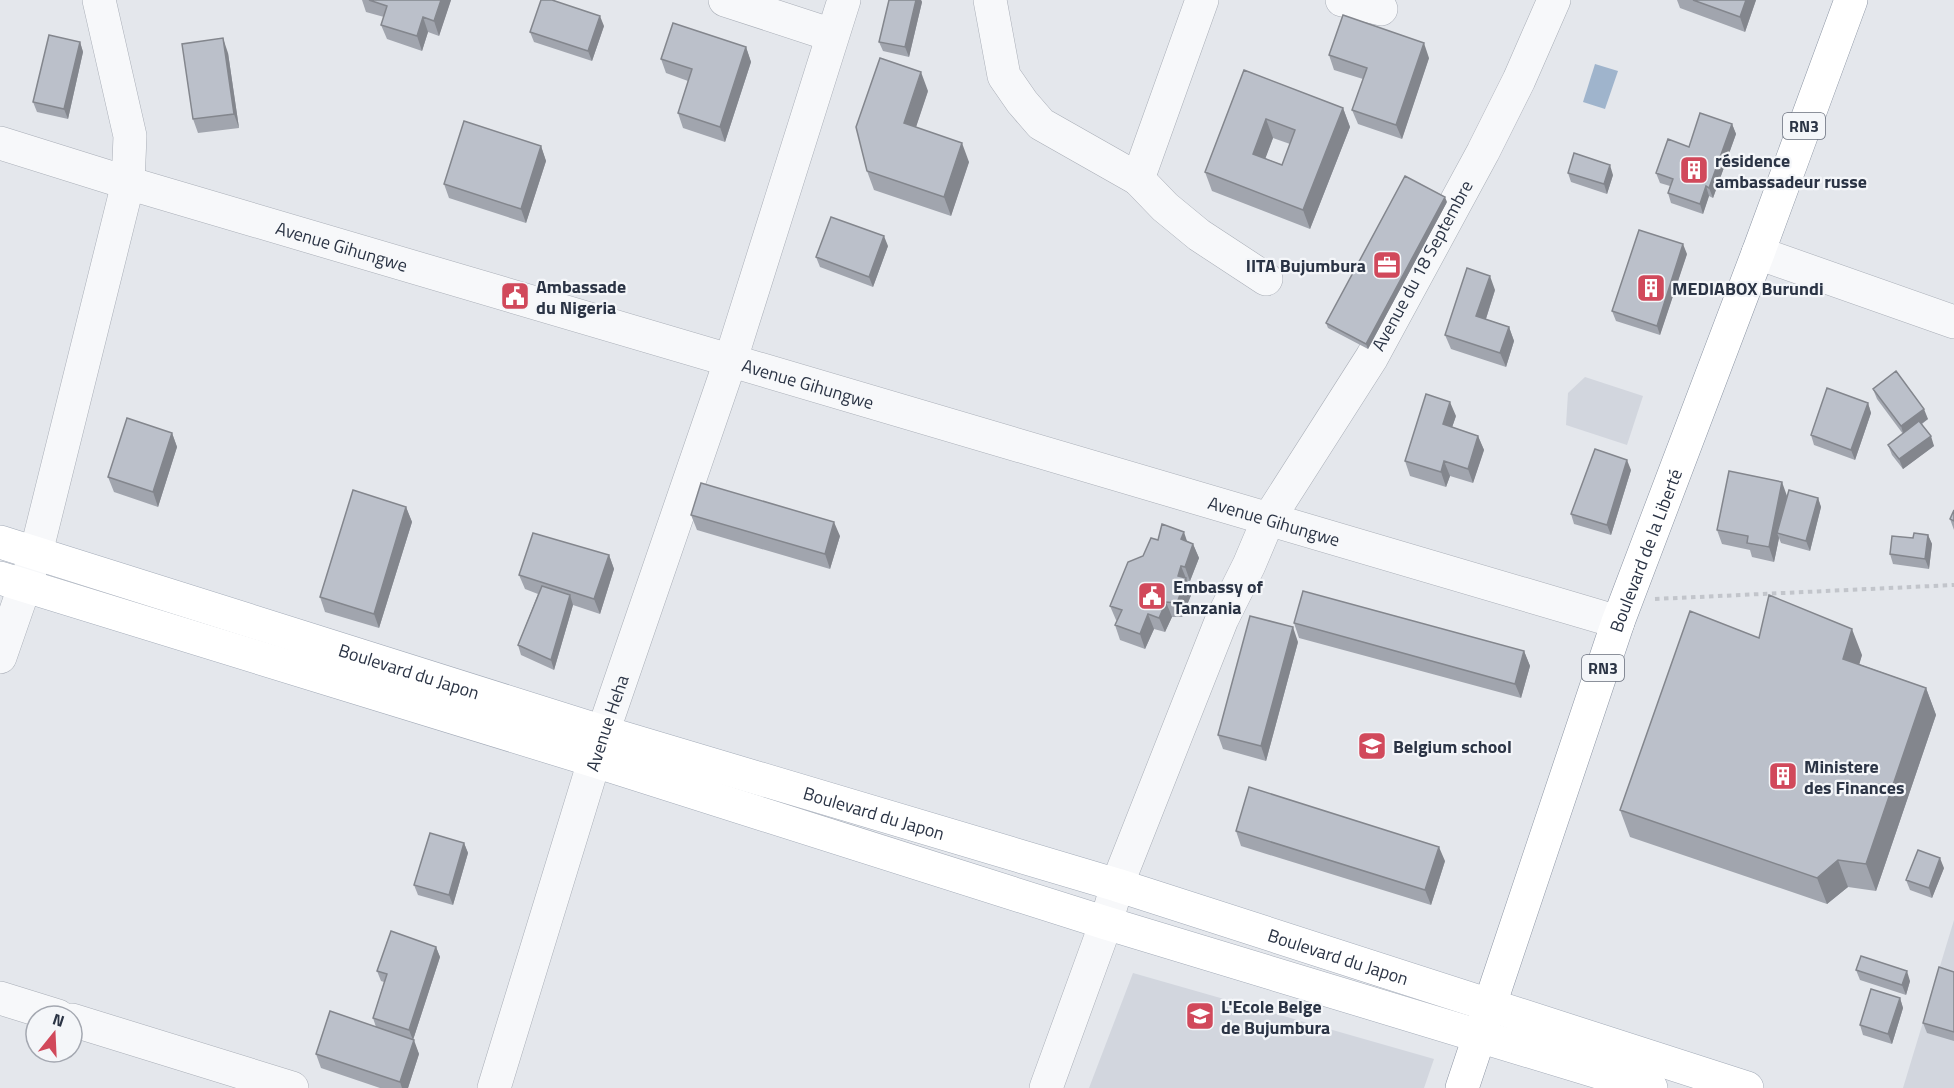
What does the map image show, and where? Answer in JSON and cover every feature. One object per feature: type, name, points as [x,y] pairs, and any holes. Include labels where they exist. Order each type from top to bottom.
[{"type":"main road","name":"RN3","points":[[1758,253],[1851,0]]},
{"type":"main road","name":"Boulevard de la Liberté","points":[[1462,1088],[1622,611],[1758,253]]},
{"type":"main road","name":"Boulevard du Japon","points":[[0,542],[599,746],[1106,923],[1651,1088]]},
{"type":"main road","name":"Boulevard du Japon","points":[[12,582],[599,746],[1118,885],[1747,1088]]},
{"type":"street","points":[[0,657],[12,582],[36,553],[128,183],[130,136],[99,0]]},
{"type":"street","points":[[725,0],[832,35]]},
{"type":"street","name":"Avenue Heha","points":[[494,1088],[599,746],[730,359],[844,0]]},
{"type":"street","points":[[990,0],[1004,76],[1041,124],[1138,179],[1165,207],[1199,235],[1266,279]]},
{"type":"street","points":[[1138,179],[1202,0]]},
{"type":"street","points":[[1342,0],[1381,9]]},
{"type":"street","name":"Avenue du 18 Septembre","points":[[1046,1088],[1118,885],[1222,619],[1268,520],[1377,346],[1483,152],[1519,80],[1554,0]]},
{"type":"street","name":"Avenue Gihungwe","points":[[0,143],[128,183],[730,359],[1268,520],[1622,611]]},
{"type":"street","points":[[1758,253],[1954,322]]},
{"type":"street","points":[[0,998],[24,1005]]},
{"type":"street","points":[[84,1024],[292,1088]]},
{"type":"path","points":[[1622,611],[1954,585]]},
{"type":"shaded area","points":[[1585,377],[1643,396],[1627,445],[1566,425],[1568,393]]},
{"type":"shaded area","points":[[1954,920],[1954,1088],[1903,1088]]},
{"type":"shaded area","name":"L'Ecole Belge de Bujumbura","points":[[1133,973],[1434,1059],[1424,1088],[1089,1088]]},
{"type":"water","points":[[1595,64],[1618,71],[1605,109],[1583,102]]},
{"type":"building","points":[[369,0],[441,0],[434,21],[423,17],[417,36],[381,25],[387,6]]},
{"type":"building","points":[[541,0],[552,0],[600,16],[588,51],[530,32]]},
{"type":"building","points":[[889,0],[916,0],[905,47],[879,42]]},
{"type":"building","points":[[1693,0],[1746,0],[1740,17]]},
{"type":"building","points":[[1343,15],[1424,43],[1396,125],[1352,110],[1367,68],[1329,55]]},
{"type":"building","points":[[673,23],[746,47],[720,127],[678,113],[692,69],[661,59]]},
{"type":"building","points":[[49,35],[80,42],[64,109],[33,102]]},
{"type":"building","points":[[223,38],[234,114],[193,119],[182,44]]},
{"type":"building","points":[[880,58],[921,72],[904,123],[962,143],[944,197],[867,171],[856,127]]},
{"type":"building","points":[[1244,70],[1343,108],[1303,210],[1205,172]],"holes":[[[1266,119],[1295,130],[1282,165],[1253,154]]]},
{"type":"building","name":"résidence ambassadeur russe","points":[[1700,113],[1732,124],[1709,188],[1706,186],[1700,204],[1668,193],[1673,179],[1656,173],[1668,139],[1689,147]]},
{"type":"building","points":[[464,121],[541,146],[521,209],[444,184]]},
{"type":"building","points":[[1574,153],[1610,165],[1604,184],[1568,173]]},
{"type":"building","name":"IITA Bujumbura","points":[[1405,176],[1445,197],[1366,344],[1326,323]]},
{"type":"building","points":[[831,217],[884,236],[869,277],[816,257]]},
{"type":"building","name":"MEDIABOX Burundi","points":[[1639,230],[1683,244],[1657,326],[1612,311]]},
{"type":"building","points":[[1467,268],[1490,276],[1476,316],[1509,327],[1500,353],[1445,335]]},
{"type":"building","points":[[1896,371],[1924,409],[1901,426],[1873,389]]},
{"type":"building","points":[[1827,388],[1868,403],[1851,450],[1811,435]]},
{"type":"building","points":[[1426,394],[1450,402],[1443,424],[1478,436],[1468,469],[1444,461],[1441,472],[1405,461]]},
{"type":"building","points":[[127,418],[172,433],[153,492],[108,477]]},
{"type":"building","points":[[1919,421],[1931,436],[1899,459],[1888,445]]},
{"type":"building","points":[[1595,449],[1627,460],[1607,525],[1571,514]]},
{"type":"building","points":[[1729,471],[1782,482],[1769,547],[1747,543],[1748,536],[1717,530]]},
{"type":"building","points":[[701,483],[834,522],[825,554],[691,515]]},
{"type":"building","points":[[353,490],[406,507],[374,614],[320,597]]},
{"type":"building","points":[[1789,490],[1818,498],[1806,541],[1777,533]]},
{"type":"building","points":[[1162,524],[1184,532],[1181,539],[1193,544],[1185,567],[1181,566],[1178,576],[1186,578],[1177,603],[1166,602],[1159,618],[1148,614],[1140,634],[1115,625],[1122,610],[1110,606],[1128,562],[1143,556],[1151,538],[1158,540]]},
{"type":"building","points":[[533,533],[609,555],[594,599],[519,575]]},
{"type":"building","points":[[1914,533],[1928,535],[1925,559],[1890,554],[1892,536],[1913,538]]},
{"type":"building","points":[[542,586],[570,595],[551,660],[518,645]]},
{"type":"building","points":[[1303,591],[1524,651],[1515,684],[1294,623]]},
{"type":"building","name":"Ministere des Finances","points":[[1769,595],[1852,629],[1843,659],[1926,688],[1866,864],[1838,860],[1817,878],[1620,810],[1690,611],[1759,638]]},
{"type":"building","points":[[1250,616],[1293,627],[1261,746],[1218,735]]},
{"type":"building","points":[[1249,787],[1439,847],[1425,890],[1236,831]]},
{"type":"building","points":[[430,833],[464,843],[449,895],[414,885]]},
{"type":"building","points":[[1918,850],[1940,858],[1929,888],[1906,880]]},
{"type":"building","points":[[391,931],[436,947],[409,1030],[373,1018],[387,974],[377,971]]},
{"type":"building","points":[[1861,956],[1907,971],[1902,985],[1856,970]]},
{"type":"building","points":[[1939,967],[1954,972],[1954,1032],[1923,1023]]},
{"type":"building","points":[[1871,989],[1900,998],[1888,1034],[1860,1025]]},
{"type":"building","points":[[330,1011],[414,1040],[400,1082],[316,1054]]},
{"type":"place","name":"résidence ambassadeur russe","points":[[1694,170]]},
{"type":"place","name":"IITA Bujumbura","points":[[1387,265]]},
{"type":"place","name":"MEDIABOX Burundi","points":[[1651,288]]},
{"type":"place","name":"Ambassade du Nigeria","points":[[515,296]]},
{"type":"place","name":"Embassy of Tanzania","points":[[1152,596]]},
{"type":"place","name":"Belgium school","points":[[1372,746]]},
{"type":"place","name":"Ministere des Finances","points":[[1783,776]]},
{"type":"place","name":"L'Ecole Belge de Bujumbura","points":[[1200,1016]]}]
